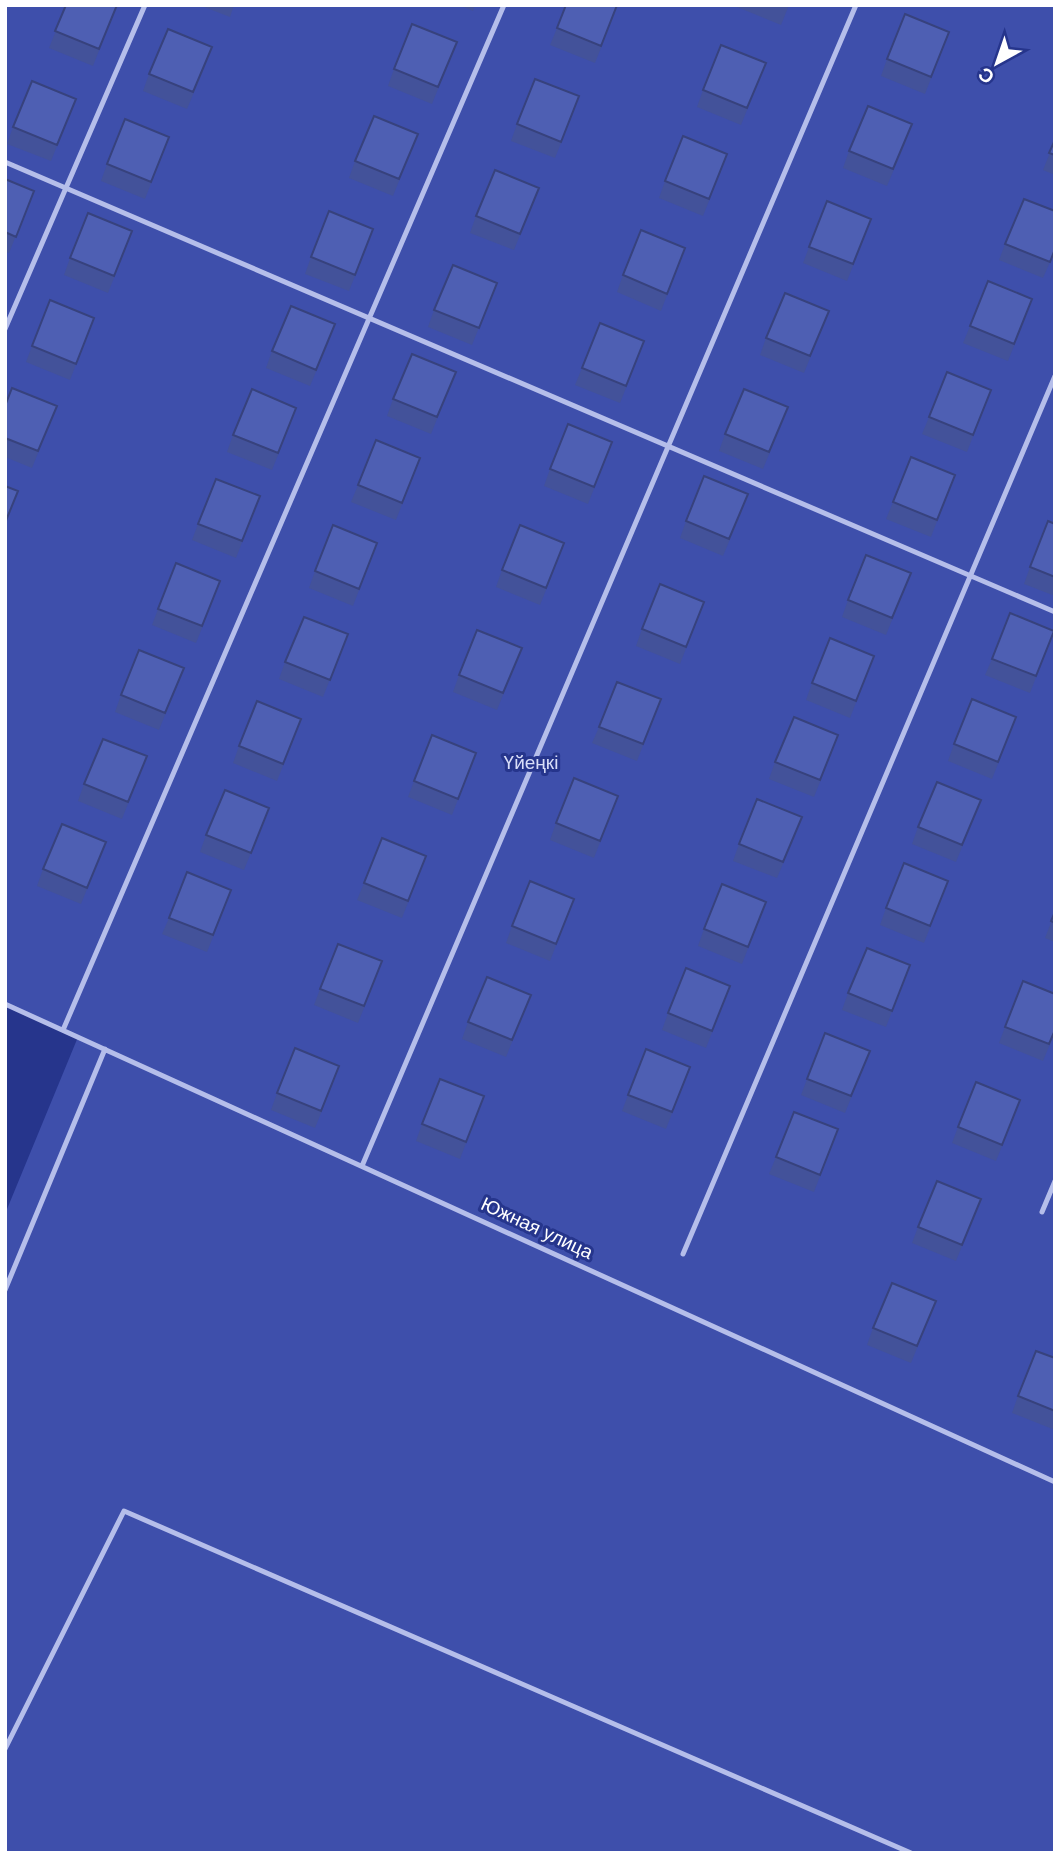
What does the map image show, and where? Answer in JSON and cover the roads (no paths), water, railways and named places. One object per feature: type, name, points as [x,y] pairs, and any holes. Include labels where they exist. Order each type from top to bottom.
[{"type":"lane","points":[[5,329],[145,5]]},
{"type":"lane","points":[[63,1030],[504,5]]},
{"type":"lane","points":[[362,1166],[856,5]]},
{"type":"lane","points":[[5,162],[1055,612]]},
{"type":"lane","points":[[683,1254],[1055,376]]},
{"type":"lane","name":"Южная улица","points":[[5,1004],[1055,1482]]},
{"type":"lane","points":[[5,1290],[105,1049]]},
{"type":"lane","points":[[1042,1212],[1055,1181]]},
{"type":"lane","points":[[5,1749],[124,1511],[911,1853]]},
{"type":"park label","name":"Үйеңкі","points":[[531,762]]}]
